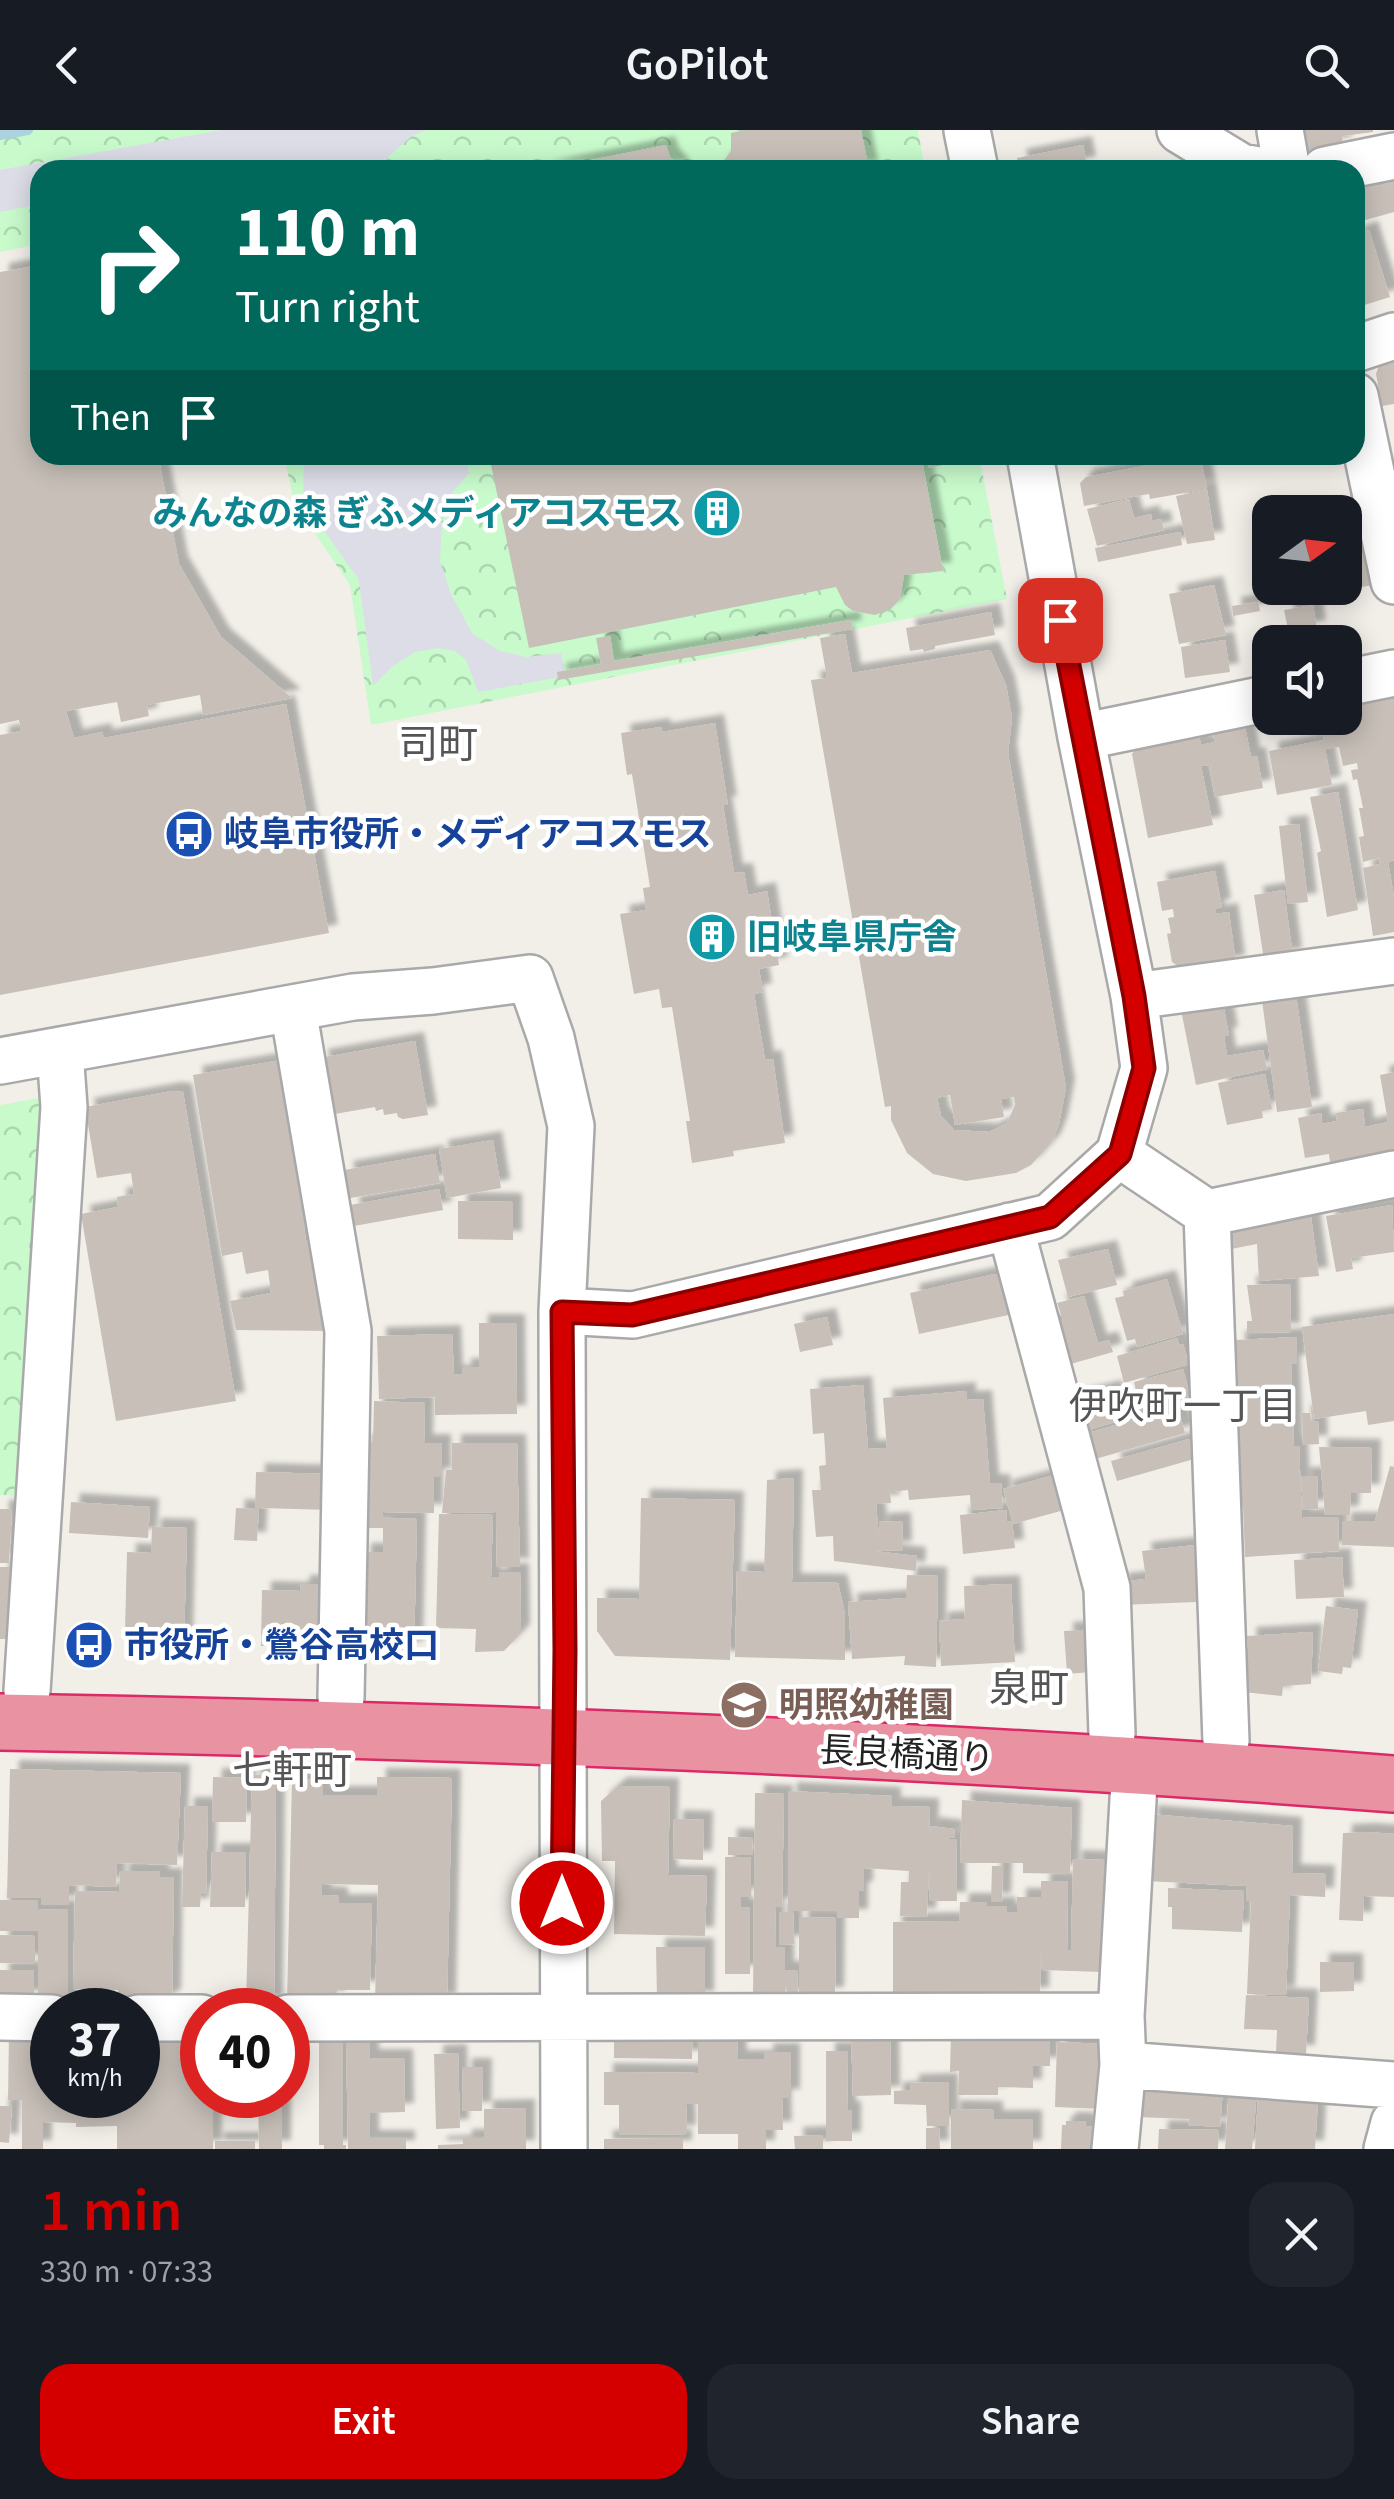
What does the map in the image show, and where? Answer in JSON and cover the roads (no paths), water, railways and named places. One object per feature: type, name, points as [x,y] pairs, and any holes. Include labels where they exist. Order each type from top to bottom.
[{"type":"highway","name":"長良橋通り","points":[[9,1701],[342,1698],[564,1722],[1124,1749],[1394,1784]]},
{"type":"highway","name":"長良橋通り","points":[[9,1701],[306,1727],[564,1722]]},
{"type":"highway","name":"長良橋通り","points":[[1124,1749],[1226,1741],[1394,1753]]},
{"type":"street","points":[[967,130],[973,160]]},
{"type":"street","points":[[1180,130],[1230,160]]},
{"type":"street","points":[[1280,130],[1284,160]]},
{"type":"street","points":[[1365,162],[1394,156]]},
{"type":"street","points":[[1365,346],[1394,336]]},
{"type":"street","points":[[1365,443],[1394,581]]},
{"type":"street","points":[[562,1312],[632,1315],[1050,1217],[1120,1154],[1144,1068],[1134,996],[1081,737],[1042,465]]},
{"type":"street","points":[[1362,680],[1394,673]]},
{"type":"street","points":[[1081,737],[1252,702]]},
{"type":"street","points":[[1134,996],[1394,961]]},
{"type":"street","points":[[0,1061],[352,997],[530,978],[551,1038],[570,1126],[562,1312],[564,2149]]},
{"type":"street","points":[[293,1009],[348,1331],[342,1698]]},
{"type":"street","points":[[9,1701],[64,1107],[60,1051]]},
{"type":"street","points":[[1120,1154],[1207,1213],[1394,1174]]},
{"type":"street","points":[[1207,1213],[1226,1741]]},
{"type":"street","points":[[1010,1226],[1108,1588],[1124,1749],[1123,2065],[1116,2149]]},
{"type":"street","points":[[310,2018],[1121,2016]]},
{"type":"street","points":[[0,2018],[30,2018]]},
{"type":"street","points":[[1123,2065],[1394,2085]]},
{"type":"street","points":[[1387,2149],[1394,2123]]},
{"type":"waterway","points":[[0,135],[28,130]]},
{"type":"place","name":"みんなの森 ぎふメディアコスモス","points":[[717,513]]},
{"type":"place","name":"岐阜市役所・メディアコスモス","points":[[189,834]]},
{"type":"place","name":"旧岐阜県庁舎","points":[[712,937]]},
{"type":"place","name":"市役所・鶯谷高校口","points":[[89,1645]]},
{"type":"place","name":"明照幼稚園","points":[[744,1705]]},
{"type":"district","name":"司町","points":[[438,744]]},
{"type":"district","name":"伊吹町一丁目","points":[[1183,1406]]},
{"type":"district","name":"泉町","points":[[1029,1688]]},
{"type":"district","name":"七軒町","points":[[292,1770]]}]
